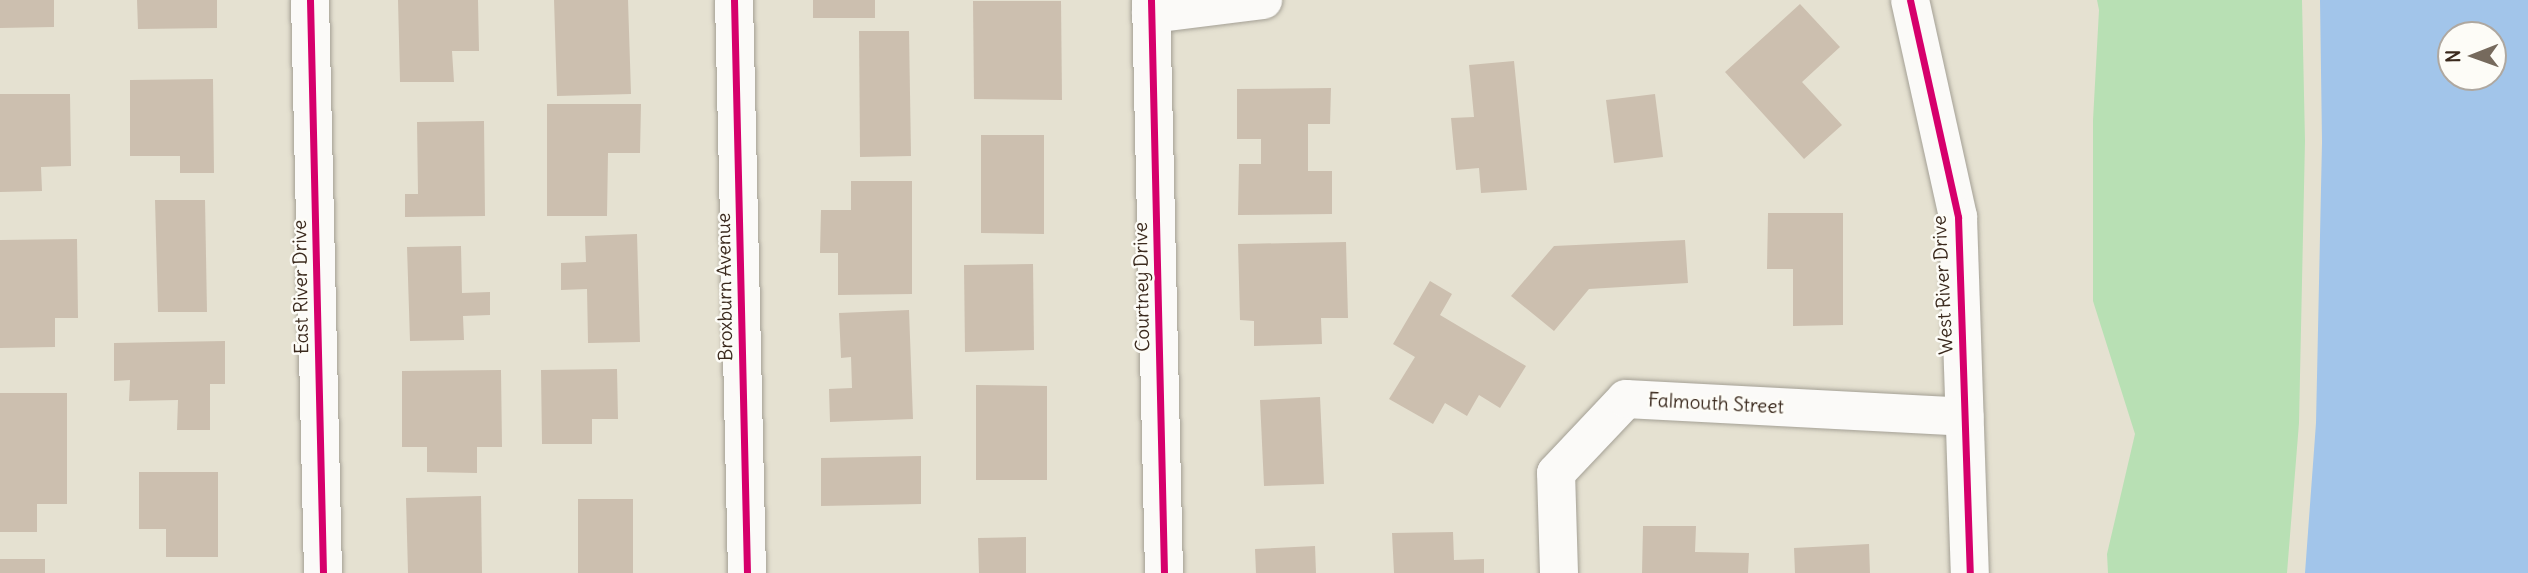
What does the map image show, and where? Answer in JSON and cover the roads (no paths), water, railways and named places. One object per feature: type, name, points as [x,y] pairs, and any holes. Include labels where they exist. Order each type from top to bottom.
[{"type":"street","name":"East River Drive","points":[[310,0],[323,573]]},
{"type":"street","name":"Broxburn Avenue","points":[[734,0],[747,573]]},
{"type":"street","points":[[1151,7],[1263,0]]},
{"type":"street","name":"West River Drive","points":[[1910,0],[1958,217],[1970,573]]},
{"type":"street","name":"Courtney Drive","points":[[1151,7],[1164,573]]},
{"type":"street","name":"Falmouth Street","points":[[1559,573],[1556,473],[1626,399],[1965,417]]},
{"type":"water","points":[[2320,0],[2528,0],[2528,573],[2305,573],[2316,423],[2322,142]]}]
